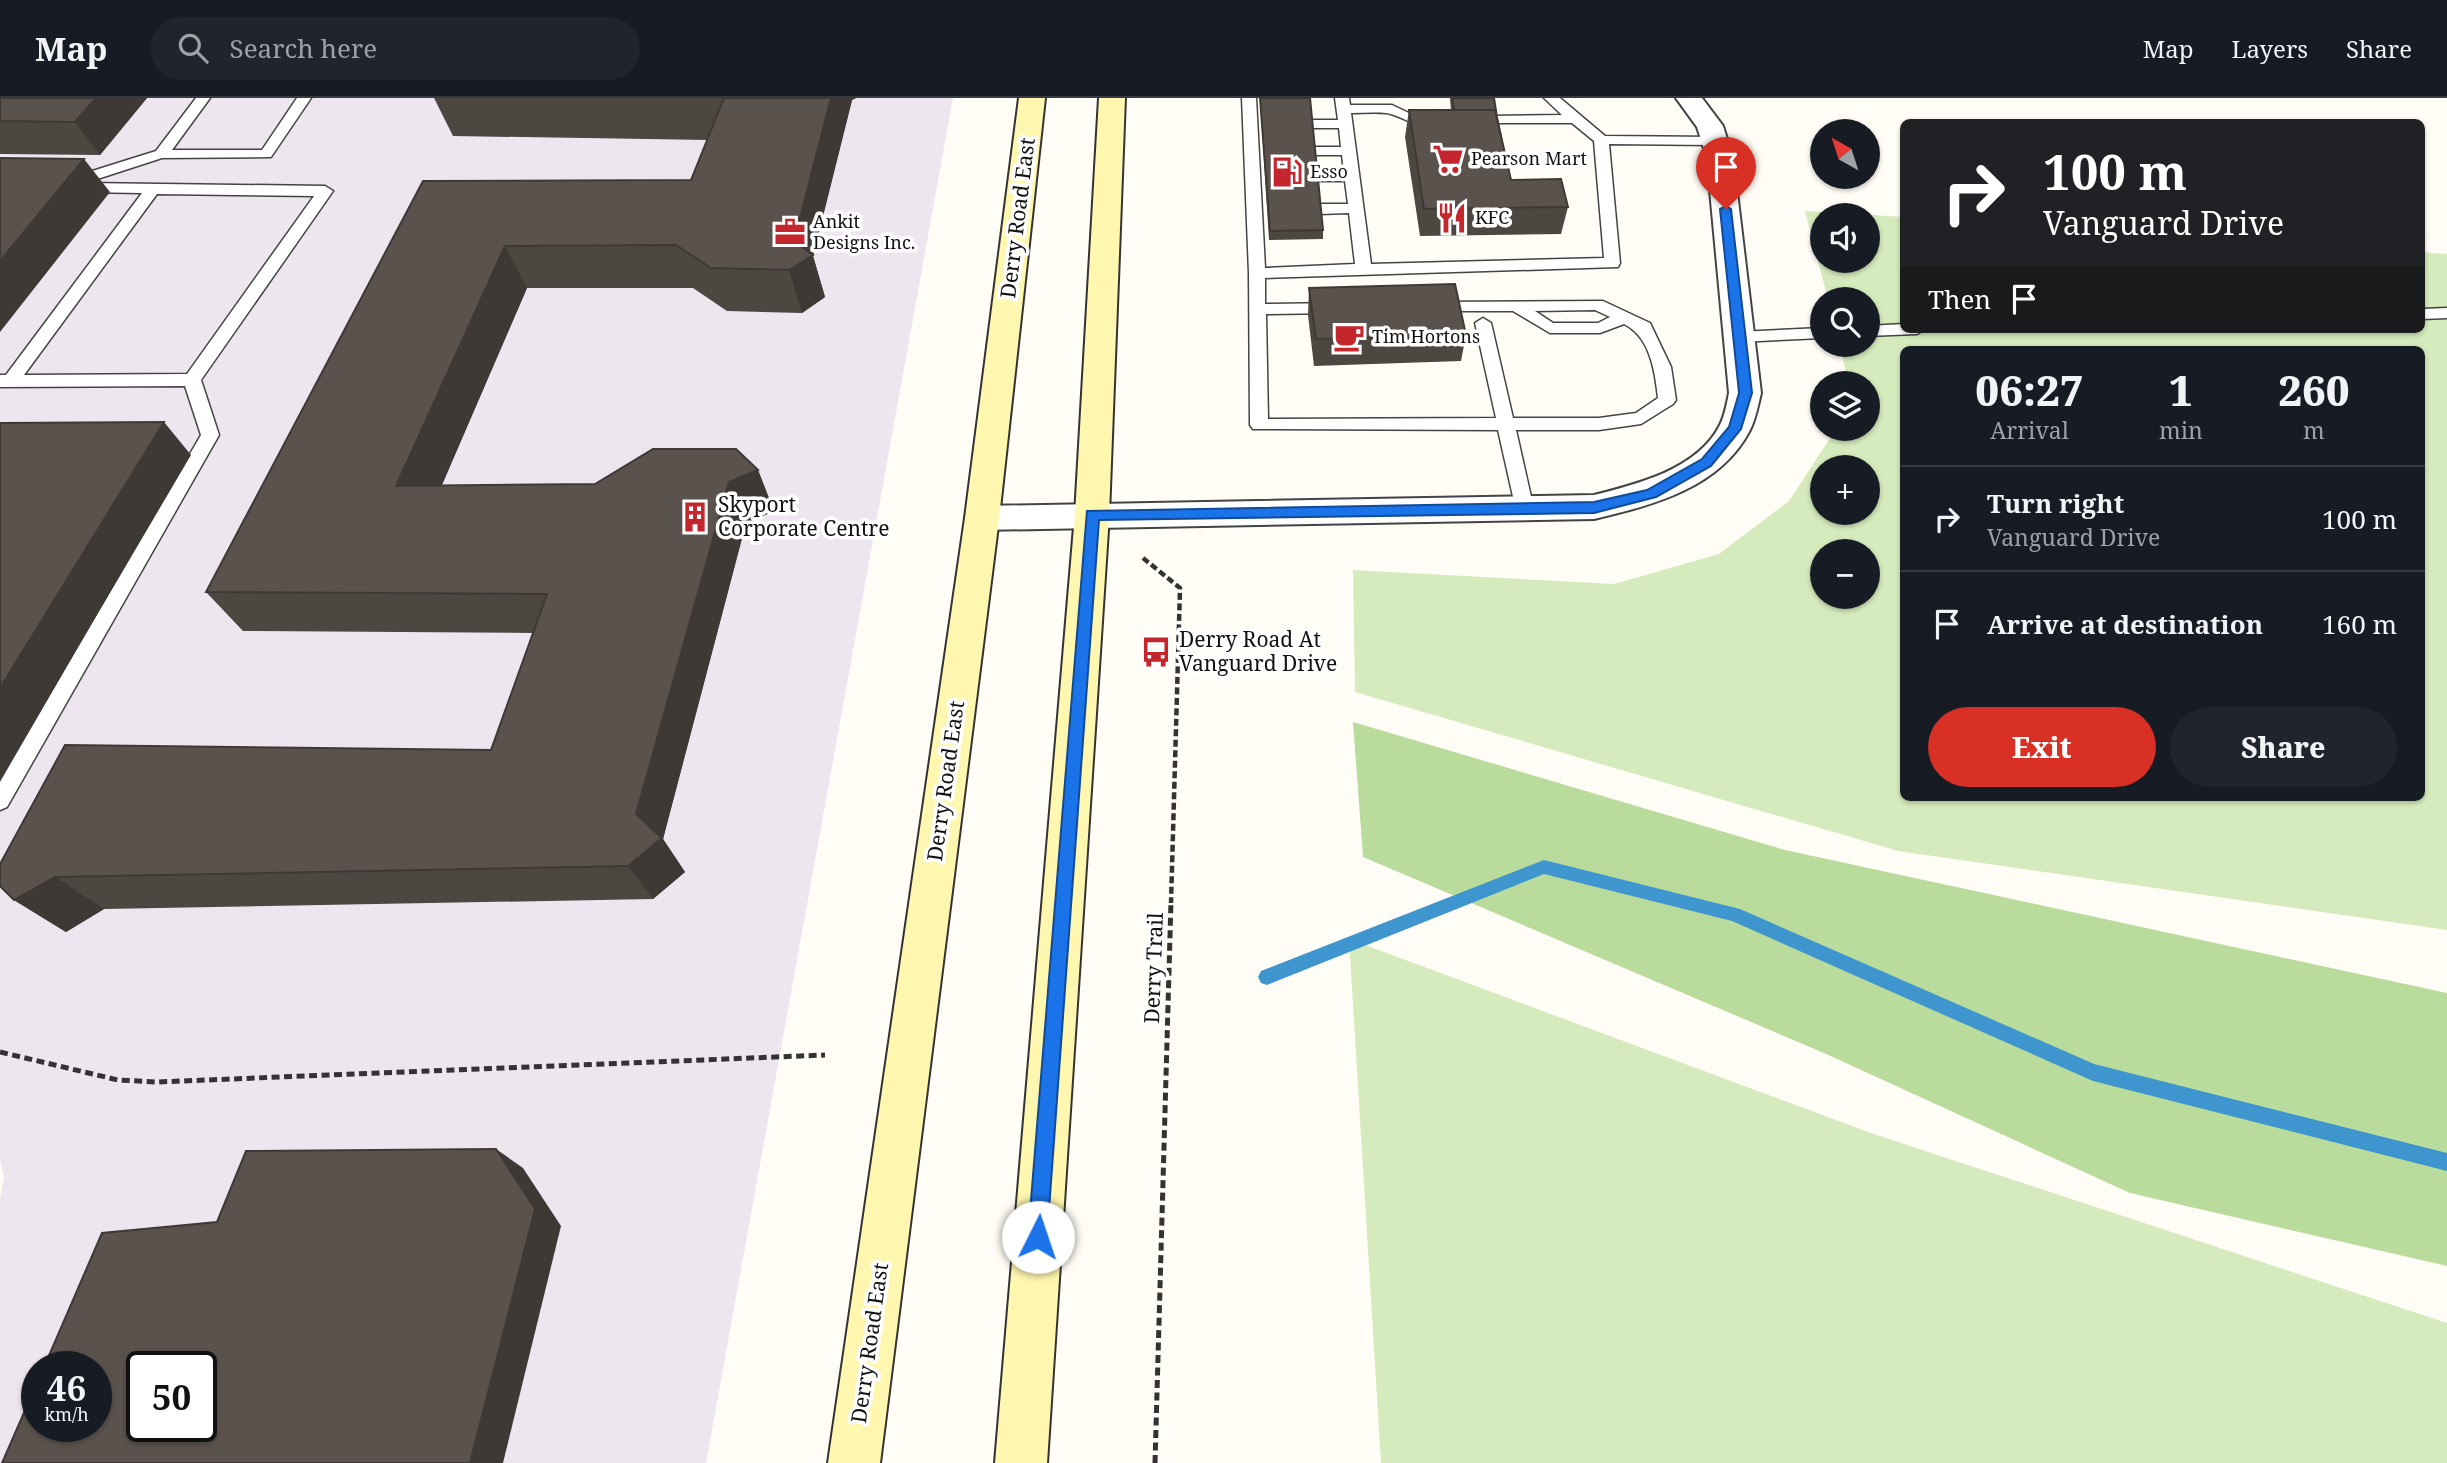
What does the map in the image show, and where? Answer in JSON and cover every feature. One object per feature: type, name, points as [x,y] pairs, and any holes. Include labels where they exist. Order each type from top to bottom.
[{"type":"main road","name":"Derry Road East","points":[[854,1463],[982,517],[1032,98]]},
{"type":"main road","points":[[1021,1463],[1092,515],[1112,98]]},
{"type":"street","points":[[982,517],[1594,508],[1651,494],[1707,463],[1735,429],[1745,393],[1720,158],[1710,126],[1689,98]]},
{"type":"lane","points":[[161,154],[203,98]]},
{"type":"lane","points":[[192,380],[325,191],[56,186],[161,154],[266,154],[304,98]]},
{"type":"lane","points":[[1249,98],[1256,124],[1260,210],[1257,273],[1259,425],[1599,424],[1641,418],[1667,400],[1664,367],[1644,327],[1597,305],[1422,307]]},
{"type":"lane","points":[[1392,109],[1405,98]]},
{"type":"lane","points":[[1550,98],[1601,140],[1714,141]]},
{"type":"lane","points":[[1311,124],[1344,110],[1392,109],[1412,120],[1453,120]]},
{"type":"lane","points":[[1344,110],[1364,270]]},
{"type":"lane","points":[[1494,119],[1576,119]]},
{"type":"lane","points":[[1257,273],[1612,263],[1601,140]]},
{"type":"lane","points":[[1314,150],[1350,151]]},
{"type":"lane","points":[[1316,177],[1353,177]]},
{"type":"lane","points":[[5,381],[153,189]]},
{"type":"lane","points":[[1320,209],[1356,208]]},
{"type":"lane","points":[[1257,309],[1353,308]]},
{"type":"lane","points":[[2425,314],[2447,313]]},
{"type":"lane","points":[[1483,323],[1525,510]]},
{"type":"lane","points":[[1880,330],[1900,330]]},
{"type":"lane","points":[[1739,337],[1810,334]]},
{"type":"lane","points":[[5,381],[192,380]]},
{"type":"lane","points":[[0,801],[210,435],[192,380]]},
{"type":"path","name":"Derry Trail","points":[[1092,515],[1180,588],[1155,1463]]},
{"type":"path","points":[[0,1052],[118,1080],[157,1082],[825,1055]]},
{"type":"shaded area","points":[[0,98],[953,98],[706,1463],[0,1463],[0,1199],[4,1177],[0,1159]]},
{"type":"green space","points":[[1805,211],[1810,211],[1810,230]]},
{"type":"green space","points":[[1880,216],[1900,217],[1900,333],[2425,333],[2425,252],[2447,254],[2447,930],[1898,851],[1355,692],[1353,570],[1614,584],[1719,554],[1789,501],[1810,469],[1810,525],[1880,525],[1880,455],[1819,455],[1828,441],[1880,441],[1880,371],[1846,371],[1842,357],[1880,357],[1880,287],[1825,287],[1821,273],[1880,273]]},
{"type":"green space","points":[[1353,722],[1785,850],[2447,993],[2447,1266],[2130,1193],[1824,1053],[1363,857]]},
{"type":"green space","points":[[1349,939],[1871,1133],[2447,1323],[2447,1463],[1381,1463]]},
{"type":"building","points":[[0,98],[96,98],[75,122],[0,121]]},
{"type":"building","name":"Skyport Corporate Centre","points":[[724,98],[831,98],[794,241],[813,255],[789,270],[711,268],[676,245],[505,246],[396,486],[595,484],[653,449],[736,449],[758,470],[729,482],[636,814],[662,838],[628,866],[55,877],[14,900],[0,886],[0,864],[65,745],[491,750],[547,594],[206,592],[423,181],[691,180]]},
{"type":"building","points":[[1260,98],[1310,98],[1323,230],[1270,231]]},
{"type":"building","points":[[1452,98],[1494,98],[1496,111],[1454,110]]},
{"type":"building","points":[[1409,110],[1495,110],[1511,180],[1561,179],[1568,207],[1424,209]]},
{"type":"building","points":[[0,158],[84,159],[0,261]]},
{"type":"building","points":[[1455,284],[1466,335],[1316,339],[1309,288]]},
{"type":"building","points":[[164,422],[0,688],[0,423]]},
{"type":"building","points":[[496,1149],[535,1209],[470,1463],[2,1463],[21,1420],[21,1442],[112,1442],[112,1351],[51,1351],[102,1233],[217,1222],[246,1151]]},
{"type":"waterway","points":[[1267,977],[1544,867],[1734,914],[2093,1072],[2447,1162]]},
{"type":"place","name":"Pearson Mart","points":[[1448,159]]},
{"type":"place","name":"Esso","points":[[1287,172]]},
{"type":"place","name":"KFC","points":[[1452,218]]},
{"type":"place","name":"Ankit Designs Inc.","points":[[790,232]]},
{"type":"place","name":"Tim Hortons","points":[[1349,337]]},
{"type":"place","name":"Skyport Corporate Centre","points":[[695,517]]},
{"type":"place","name":"Derry Road At Vanguard Drive","points":[[1156,652]]},
{"type":"route","points":[[1038,1237],[1092,515],[1594,508],[1651,494],[1707,463],[1735,429],[1745,393],[1726,209]]}]
